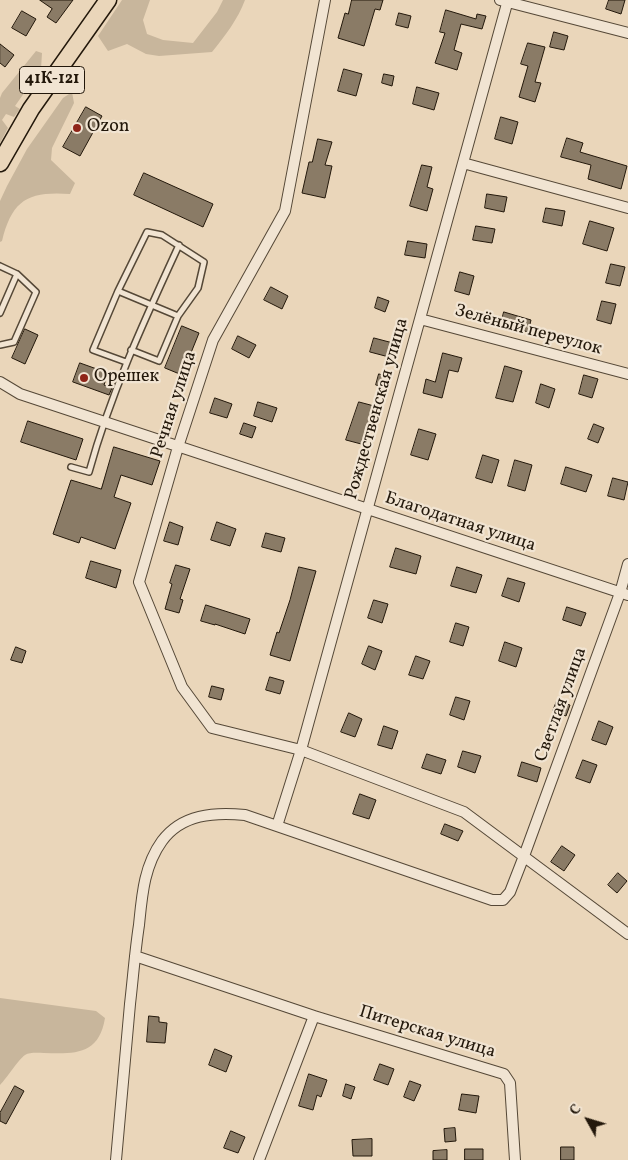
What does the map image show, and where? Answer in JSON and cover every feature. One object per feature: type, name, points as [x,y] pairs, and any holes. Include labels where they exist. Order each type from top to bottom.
[{"type":"main road","name":"41К-121","points":[[0,163],[31,109],[108,0]]},
{"type":"street","name":"Речная улица","points":[[325,0],[285,211],[213,340],[178,447],[140,582],[182,687],[212,728],[301,750],[464,812],[628,934]]},
{"type":"street","points":[[505,1],[628,33]]},
{"type":"street","name":"Рождественская улица","points":[[277,826],[301,750],[463,163],[505,1]]},
{"type":"street","points":[[463,163],[628,208]]},
{"type":"street","name":"Зелёный переулок","points":[[420,319],[628,374]]},
{"type":"street","name":"Благодатная улица","points":[[0,382],[20,394],[624,594]]},
{"type":"street","name":"Светлая улица","points":[[116,1160],[135,956],[144,883],[152,858],[163,840],[177,827],[198,816],[221,813],[245,815],[492,900],[503,900],[510,892],[624,594],[628,564]]},
{"type":"street","name":"Питерская улица","points":[[135,956],[314,1016],[504,1074],[510,1083],[515,1160]]},
{"type":"street","points":[[260,1160],[314,1016]]},
{"type":"lane","points":[[126,362],[93,350],[118,291],[147,232],[162,235],[204,262],[198,288],[178,316],[159,361],[131,350]]},
{"type":"lane","points":[[71,467],[89,472],[104,421],[126,362],[178,245]]},
{"type":"lane","points":[[0,266],[17,274],[36,292],[14,342],[0,345]]},
{"type":"lane","points":[[0,313],[17,274]]},
{"type":"lane","points":[[118,291],[178,316]]},
{"type":"shaded area","points":[[122,0],[150,0],[143,20],[147,34],[163,40],[193,43],[217,12],[223,0],[245,0],[235,21],[212,52],[159,56],[146,54],[127,44],[108,51],[98,36]]},
{"type":"shaded area","points":[[36,51],[42,53],[41,69],[15,106],[20,109],[14,117],[6,114],[2,120],[8,128],[0,143],[0,98]]},
{"type":"shaded area","points":[[72,92],[74,103],[52,148],[51,160],[75,183],[70,194],[43,194],[24,201],[11,216],[0,242],[0,201],[7,186],[27,149],[63,98]]},
{"type":"shaded area","points":[[0,998],[96,1011],[105,1018],[102,1030],[91,1046],[84,1050],[25,1055],[0,1085]]},
{"type":"building","points":[[40,0],[73,0],[56,23],[47,17],[52,9]]},
{"type":"building","points":[[352,0],[383,0],[380,10],[375,9],[364,46],[338,38],[345,13],[348,14]]},
{"type":"building","points":[[609,0],[625,0],[621,14],[606,9]]},
{"type":"building","points":[[446,10],[476,19],[477,14],[486,16],[482,29],[461,24],[454,50],[462,53],[457,70],[435,63],[445,33],[440,32]]},
{"type":"building","points":[[22,11],[36,19],[26,36],[12,28]]},
{"type":"building","points":[[399,13],[411,16],[408,28],[396,25]]},
{"type":"building","points":[[554,32],[568,36],[564,50],[550,47]]},
{"type":"building","points":[[528,43],[545,47],[535,82],[541,83],[535,102],[519,97],[528,66],[521,64]]},
{"type":"building","points":[[0,44],[14,55],[5,67],[0,63]]},
{"type":"building","points":[[344,69],[362,74],[356,96],[338,91]]},
{"type":"building","points":[[384,74],[394,76],[392,86],[382,83]]},
{"type":"building","points":[[417,87],[439,93],[434,110],[413,104]]},
{"type":"building","points":[[86,107],[102,116],[80,156],[63,147]]},
{"type":"building","points":[[501,117],[518,122],[512,144],[495,139]]},
{"type":"building","points":[[567,138],[583,143],[580,152],[627,166],[621,189],[588,179],[591,165],[561,157]]},
{"type":"building","points":[[318,139],[332,142],[325,165],[332,166],[325,198],[302,193],[309,162],[312,162]]},
{"type":"building","points":[[422,165],[432,167],[427,187],[433,189],[427,211],[410,206]]},
{"type":"building","points":[[144,173],[213,204],[203,227],[134,195]]},
{"type":"building","points":[[487,194],[507,197],[504,212],[485,208]]},
{"type":"building","points":[[546,208],[565,211],[562,226],[543,222]]},
{"type":"building","points":[[590,221],[614,228],[607,251],[583,244]]},
{"type":"building","points":[[476,226],[495,229],[492,243],[473,240]]},
{"type":"building","points":[[408,241],[427,244],[425,258],[405,255]]},
{"type":"building","points":[[611,264],[625,267],[620,286],[606,283]]},
{"type":"building","points":[[460,272],[474,276],[469,295],[455,291]]},
{"type":"building","points":[[271,287],[288,296],[282,309],[264,300]]},
{"type":"building","points":[[378,297],[389,301],[385,312],[375,308]]},
{"type":"building","points":[[602,301],[616,304],[611,324],[597,320]]},
{"type":"building","points":[[504,312],[531,320],[528,332],[501,324]]},
{"type":"building","points":[[182,326],[199,333],[182,375],[165,368]]},
{"type":"building","points":[[25,329],[38,335],[25,364],[12,358]]},
{"type":"building","points":[[238,336],[256,345],[249,358],[232,349]]},
{"type":"building","points":[[374,338],[393,343],[389,357],[370,352]]},
{"type":"building","points":[[443,353],[462,358],[458,372],[449,370],[442,398],[423,393],[426,379],[435,382]]},
{"type":"building","points":[[80,363],[108,373],[104,385],[112,388],[109,395],[73,382]]},
{"type":"building","points":[[505,366],[522,371],[513,402],[496,398]]},
{"type":"building","points":[[379,374],[390,377],[387,388],[376,385]]},
{"type":"building","points":[[584,375],[598,379],[592,398],[579,394]]},
{"type":"building","points":[[541,384],[555,389],[549,408],[536,403]]},
{"type":"building","points":[[215,398],[232,404],[227,418],[210,413]]},
{"type":"building","points":[[258,402],[277,408],[272,422],[254,416]]},
{"type":"building","points":[[359,402],[378,407],[365,445],[346,440]]},
{"type":"building","points":[[28,421],[83,439],[76,460],[21,442]]},
{"type":"building","points":[[244,423],[256,427],[252,438],[240,434]]},
{"type":"building","points":[[594,424],[604,428],[598,443],[588,439]]},
{"type":"building","points":[[419,429],[436,434],[428,460],[411,455]]},
{"type":"building","points":[[114,447],[160,461],[152,485],[121,475],[114,497],[131,503],[115,549],[81,537],[79,543],[53,534],[71,480],[101,489]]},
{"type":"building","points":[[483,455],[499,460],[492,483],[476,478]]},
{"type":"building","points":[[515,460],[532,465],[525,491],[508,486]]},
{"type":"building","points":[[566,467],[592,475],[586,492],[561,484]]},
{"type":"building","points":[[613,478],[628,482],[624,500],[608,496]]},
{"type":"building","points":[[170,522],[183,527],[178,545],[164,541]]},
{"type":"building","points":[[217,522],[236,529],[230,546],[211,540]]},
{"type":"building","points":[[266,533],[285,538],[281,552],[262,547]]},
{"type":"building","points":[[396,548],[421,556],[416,574],[390,567]]},
{"type":"building","points":[[91,561],[121,570],[116,588],[86,578]]},
{"type":"building","points":[[176,565],[190,569],[180,599],[183,600],[179,613],[165,609]]},
{"type":"building","points":[[299,567],[316,571],[290,661],[270,655],[290,600]]},
{"type":"building","points":[[457,567],[482,575],[476,593],[451,586]]},
{"type":"building","points":[[508,578],[525,583],[519,602],[502,596]]},
{"type":"building","points":[[374,600],[388,604],[382,623],[368,618]]},
{"type":"building","points":[[206,605],[250,619],[245,634],[201,621]]},
{"type":"building","points":[[567,607],[586,613],[581,626],[563,620]]},
{"type":"building","points":[[456,623],[469,627],[463,646],[450,642]]},
{"type":"building","points":[[505,642],[522,648],[516,667],[499,661]]},
{"type":"building","points":[[369,646],[382,651],[375,670],[362,664]]},
{"type":"building","points":[[16,647],[26,651],[22,663],[11,660]]},
{"type":"building","points":[[416,656],[430,661],[423,679],[409,675]]},
{"type":"building","points":[[270,677],[284,681],[280,694],[266,690]]},
{"type":"building","points":[[212,686],[224,689],[221,700],[209,697]]},
{"type":"building","points":[[456,697],[470,701],[464,720],[450,715]]},
{"type":"building","points":[[557,701],[570,705],[566,716],[553,711]]},
{"type":"building","points":[[349,713],[362,719],[355,737],[341,732]]},
{"type":"building","points":[[599,721],[613,727],[606,745],[592,740]]},
{"type":"building","points":[[384,726],[398,731],[392,749],[378,745]]},
{"type":"building","points":[[463,751],[481,756],[475,773],[458,767]]},
{"type":"building","points":[[427,754],[446,760],[441,774],[422,768]]},
{"type":"building","points":[[583,760],[597,765],[590,783],[576,778]]},
{"type":"building","points":[[522,762],[541,768],[537,782],[518,776]]},
{"type":"building","points":[[360,794],[376,800],[369,819],[353,814]]},
{"type":"building","points":[[445,824],[463,831],[458,841],[441,834]]},
{"type":"building","points":[[562,846],[575,855],[564,871],[551,862]]},
{"type":"building","points":[[618,873],[627,881],[617,893],[608,885]]},
{"type":"building","points":[[149,1016],[159,1017],[159,1022],[167,1023],[165,1043],[147,1042]]},
{"type":"building","points":[[215,1049],[232,1056],[226,1072],[209,1065]]},
{"type":"building","points":[[380,1064],[394,1069],[388,1085],[374,1080]]},
{"type":"building","points":[[309,1074],[327,1080],[321,1097],[317,1095],[313,1110],[299,1106]]},
{"type":"building","points":[[410,1081],[421,1085],[414,1101],[404,1097]]},
{"type":"building","points":[[346,1084],[355,1087],[351,1099],[343,1096]]},
{"type":"building","points":[[15,1086],[24,1091],[6,1124],[0,1121],[0,1113]]},
{"type":"building","points":[[462,1094],[479,1096],[476,1113],[459,1110]]},
{"type":"building","points":[[455,1128],[456,1141],[445,1142],[444,1129]]},
{"type":"building","points":[[231,1131],[245,1137],[238,1153],[224,1148]]},
{"type":"building","points":[[372,1139],[372,1156],[353,1156],[352,1140]]},
{"type":"building","points":[[561,1147],[574,1147],[574,1160],[561,1160]]},
{"type":"building","points":[[465,1149],[483,1149],[483,1160],[465,1160]]},
{"type":"building","points":[[447,1150],[447,1160],[433,1160],[433,1151]]},
{"type":"place","name":"Ozon","points":[[77,128]]},
{"type":"place","name":"Орешек","points":[[84,378]]}]
